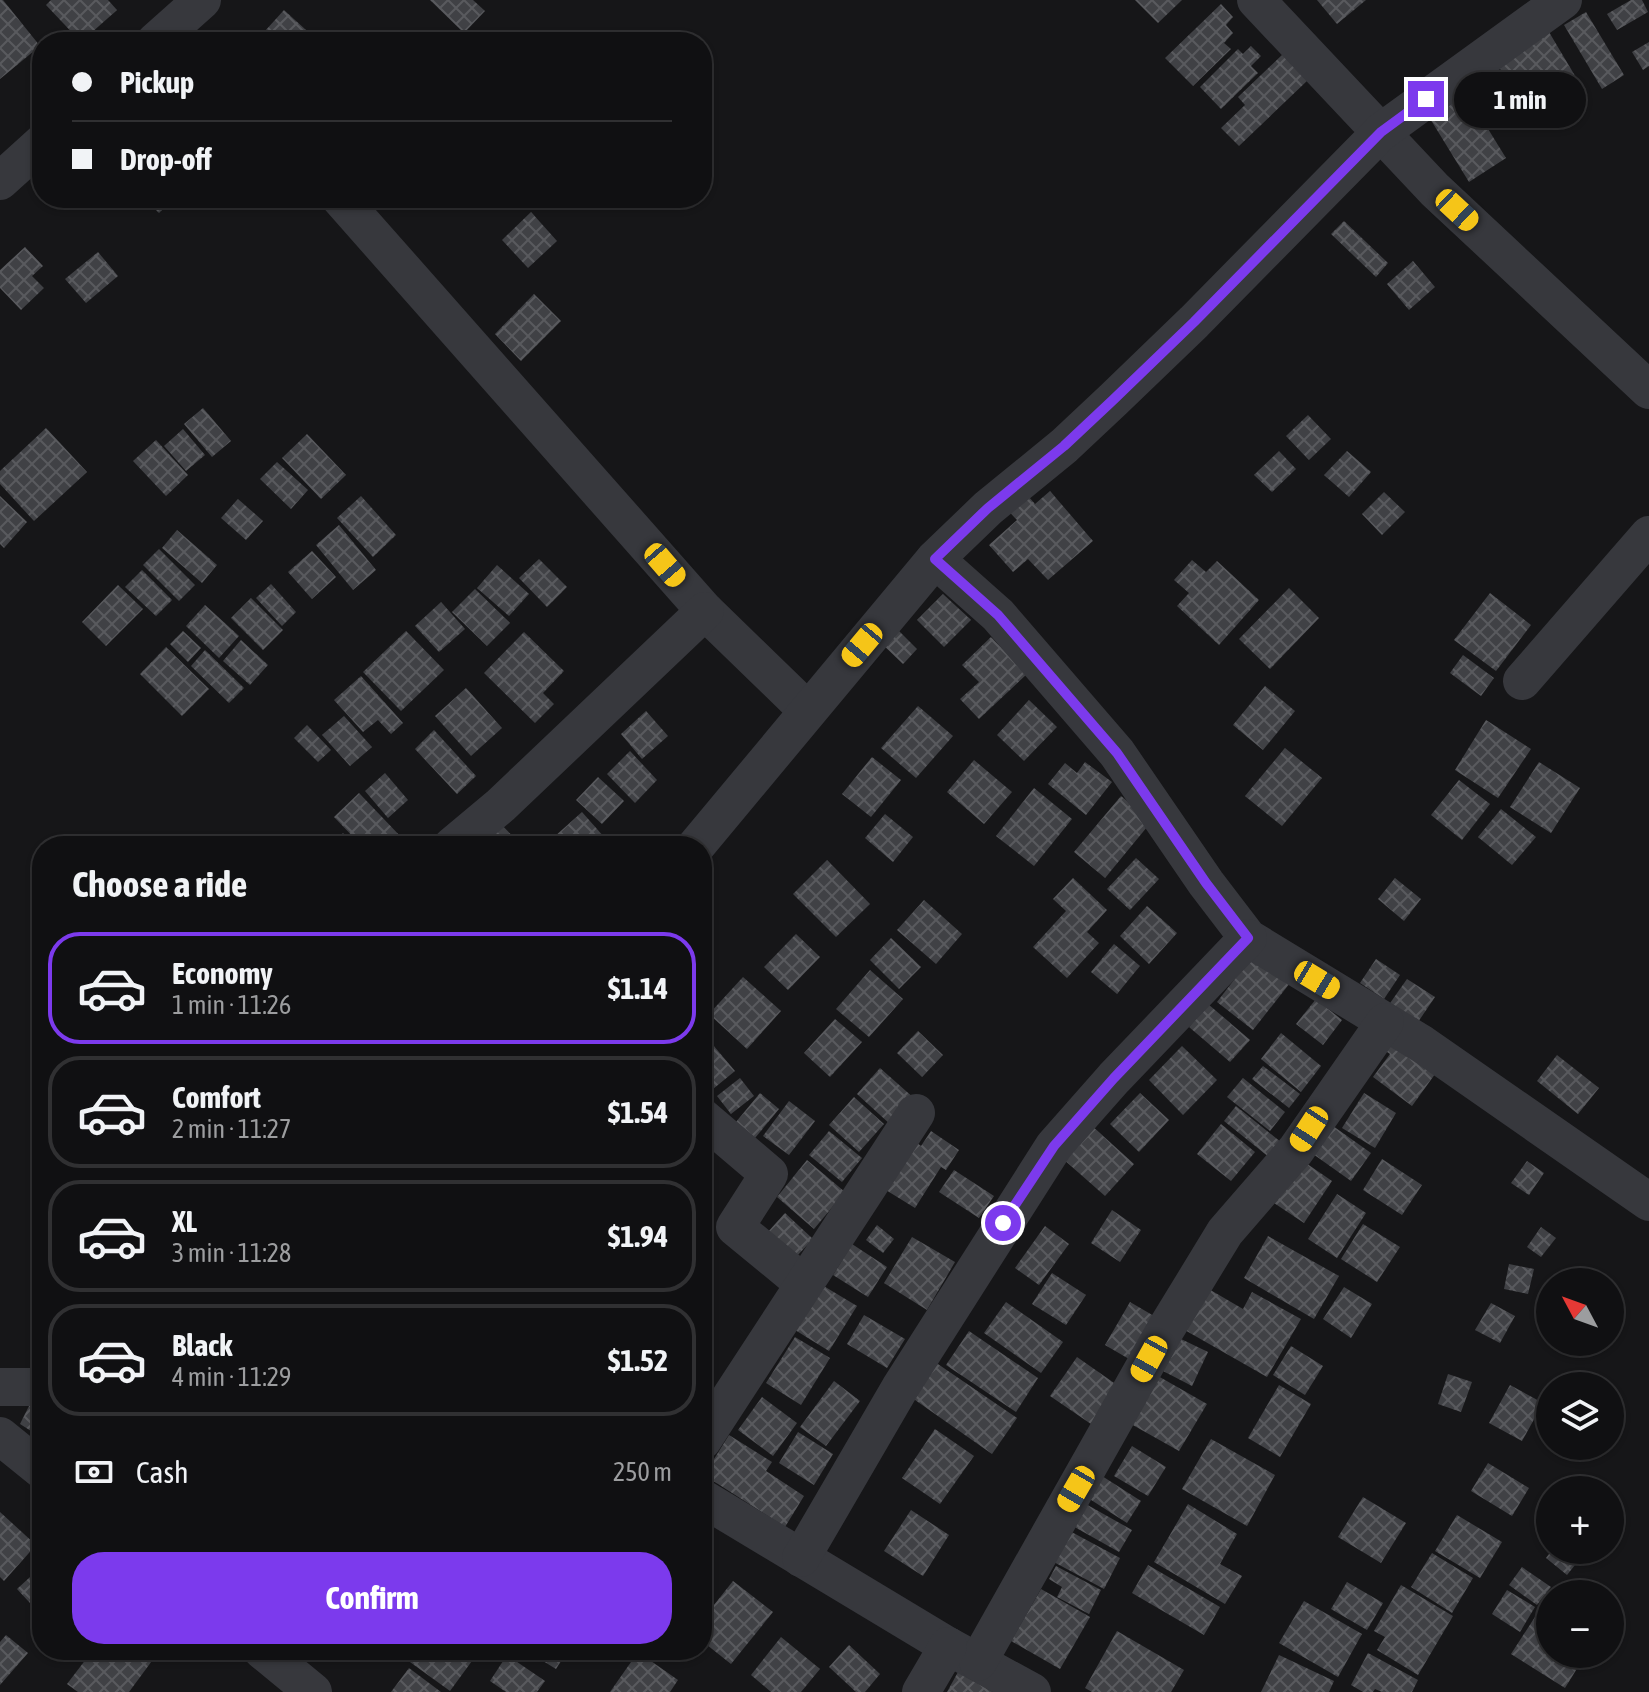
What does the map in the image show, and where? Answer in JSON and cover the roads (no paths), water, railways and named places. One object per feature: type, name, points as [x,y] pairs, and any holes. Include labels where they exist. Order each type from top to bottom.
[{"type":"street","points":[[1256,0],[1435,190],[1649,390]]},
{"type":"street","points":[[704,836],[935,559],[988,508],[1064,446],[1113,400],[1381,132],[1563,0]]},
{"type":"street","points":[[0,181],[32,152]]},
{"type":"street","points":[[349,208],[705,611],[807,710]]},
{"type":"street","points":[[1522,681],[1649,535]]},
{"type":"street","points":[[935,559],[998,615],[1117,753],[1206,883],[1248,938],[1422,1044],[1649,1202]]},
{"type":"street","points":[[464,836],[501,805],[705,611]]},
{"type":"street","points":[[801,1558],[900,1388],[1054,1146],[1114,1078],[1248,938]]},
{"type":"street","points":[[921,1692],[963,1654],[1225,1232],[1296,1150],[1385,1022]]},
{"type":"street","points":[[712,1425],[916,1113]]},
{"type":"street","points":[[712,1126],[769,1174],[735,1227],[803,1283]]},
{"type":"street","points":[[0,1387],[32,1387]]},
{"type":"street","points":[[0,1436],[32,1462]]},
{"type":"street","points":[[712,1504],[1032,1692]]},
{"type":"street","points":[[274,1660],[313,1692]]}]
